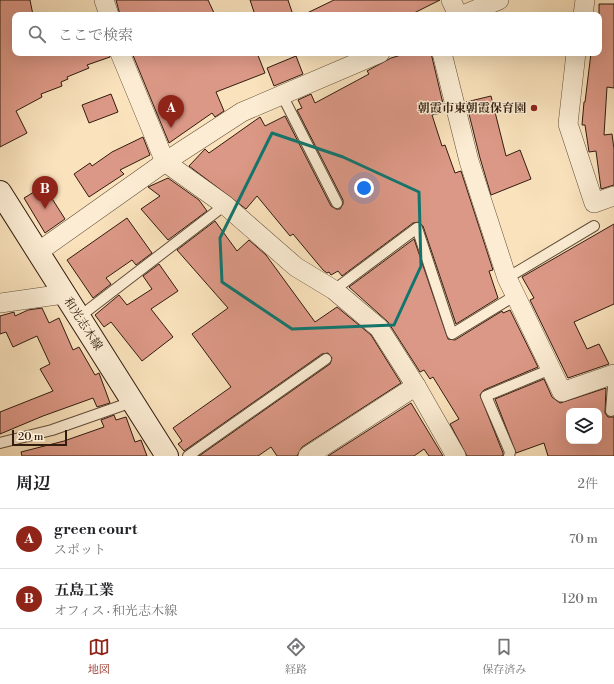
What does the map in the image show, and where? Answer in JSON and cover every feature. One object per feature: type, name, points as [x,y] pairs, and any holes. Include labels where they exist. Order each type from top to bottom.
[{"type":"main road","name":"和光志木線","points":[[0,192],[167,456]]},
{"type":"street","points":[[104,0],[108,12]]},
{"type":"street","points":[[451,0],[457,12]]},
{"type":"street","points":[[470,12],[499,0]]},
{"type":"street","points":[[583,12],[585,0]]},
{"type":"street","points":[[121,56],[165,162],[226,205],[296,267],[334,290],[380,328],[416,386],[456,456]]},
{"type":"street","points":[[38,252],[165,162],[242,112],[373,56]]},
{"type":"street","points":[[443,56],[469,161],[507,278],[562,392],[614,374]]},
{"type":"street","points":[[576,56],[568,124],[594,203],[614,196]]},
{"type":"street","points":[[0,303],[64,294]]},
{"type":"street","points":[[308,456],[416,386]]},
{"type":"lane","points":[[282,96],[337,203]]},
{"type":"lane","points":[[79,317],[226,205]]},
{"type":"lane","points":[[507,278],[594,226]]},
{"type":"lane","points":[[334,290],[417,228],[452,334],[516,295]]},
{"type":"lane","points":[[188,456],[326,359]]},
{"type":"lane","points":[[509,456],[510,452],[486,396],[551,369]]},
{"type":"lane","points":[[611,411],[614,374]]},
{"type":"lane","points":[[0,442],[52,430],[132,402]]},
{"type":"highlighted area","points":[[272,133],[343,157],[419,192],[421,266],[394,325],[292,329],[222,282],[220,238]]},
{"type":"building","points":[[0,0],[30,0],[32,12],[12,12],[12,56],[110,57],[87,65],[89,68],[67,77],[68,79],[61,82],[62,86],[41,94],[42,97],[16,111],[27,133],[0,147]]},
{"type":"building","points":[[116,0],[208,0],[214,12],[119,12]]},
{"type":"building","points":[[250,0],[288,0],[292,12],[254,12]]},
{"type":"building","points":[[334,0],[440,0],[416,12],[309,12]]},
{"type":"building","points":[[599,4],[614,4],[614,88],[607,87],[604,135],[612,134],[614,149],[614,185],[601,189],[596,151],[589,152],[585,125],[582,125],[591,56],[602,56],[602,12],[599,12]]},
{"type":"building","points":[[133,56],[258,56],[265,73],[216,92],[224,111],[215,117],[212,113],[169,143]]},
{"type":"building","points":[[296,56],[303,74],[274,86],[267,68]]},
{"type":"building","points":[[398,56],[432,56],[445,112],[432,115],[442,146],[445,145],[455,173],[461,171],[493,270],[489,271],[498,298],[456,324],[423,226],[419,222],[413,223],[342,276],[338,271],[331,275],[329,272],[327,273],[323,270],[293,234],[290,236],[257,196],[246,209],[189,166],[205,149],[209,153],[260,117],[265,126],[285,116],[331,206],[336,209],[340,209],[343,204],[343,200],[297,110],[302,108],[298,100],[311,94],[315,103],[369,74],[367,71]]},
{"type":"building","points":[[111,94],[118,112],[89,123],[82,105]]},
{"type":"building","points":[[491,96],[506,156],[520,150],[531,179],[491,195],[466,102]]},
{"type":"building","points":[[143,137],[150,155],[120,170],[124,174],[89,197],[74,174],[90,163],[92,166],[112,152]]},
{"type":"building","points":[[168,178],[199,200],[207,211],[168,240],[141,209],[160,196],[148,187]]},
{"type":"building","points":[[44,186],[65,219],[45,233],[24,198]]},
{"type":"building","points":[[127,218],[152,253],[136,265],[132,260],[106,278],[111,284],[93,298],[67,260]]},
{"type":"building","points":[[215,221],[237,251],[249,240],[266,255],[315,322],[337,307],[371,335],[401,383],[302,447],[297,456],[277,456],[271,447],[258,456],[199,456],[330,364],[332,358],[328,353],[322,354],[184,451],[178,444],[182,441],[173,428],[231,387],[192,334],[228,308],[177,250]]},
{"type":"building","points":[[614,224],[614,304],[574,322],[587,349],[599,344],[609,364],[568,378],[530,300],[534,298],[522,277]]},
{"type":"building","points":[[414,239],[448,339],[455,340],[502,311],[503,313],[510,310],[538,367],[484,390],[480,395],[503,456],[467,456],[450,424],[459,419],[433,377],[430,379],[424,370],[420,372],[388,322],[349,287]]},
{"type":"building","points":[[159,264],[178,291],[151,309],[173,337],[142,361],[111,322],[104,327],[95,315],[119,295],[127,305],[152,289],[143,276]]},
{"type":"building","points":[[42,308],[49,323],[59,318],[73,350],[79,347],[95,375],[99,373],[110,403],[97,407],[93,398],[43,416],[0,434],[0,412],[53,391],[40,369],[50,364],[37,336],[13,347],[6,332],[0,334],[0,316],[14,312],[15,316],[28,310]]},
{"type":"building","points":[[544,379],[552,397],[560,403],[606,388],[605,413],[608,417],[614,417],[614,456],[548,456],[544,443],[516,453],[495,399]]},
{"type":"building","points":[[411,403],[443,456],[429,456],[424,449],[414,456],[328,456]]},
{"type":"building","points":[[114,415],[116,420],[126,417],[135,442],[141,440],[147,456],[22,456],[21,452],[64,441],[104,427],[101,420]]},
{"type":"place","name":"朝霞市東朝霞保育園","points":[[534,108]]},
{"type":"place","name":"green court","points":[[171,128]]},
{"type":"place","name":"五島工業","points":[[45,209]]}]
